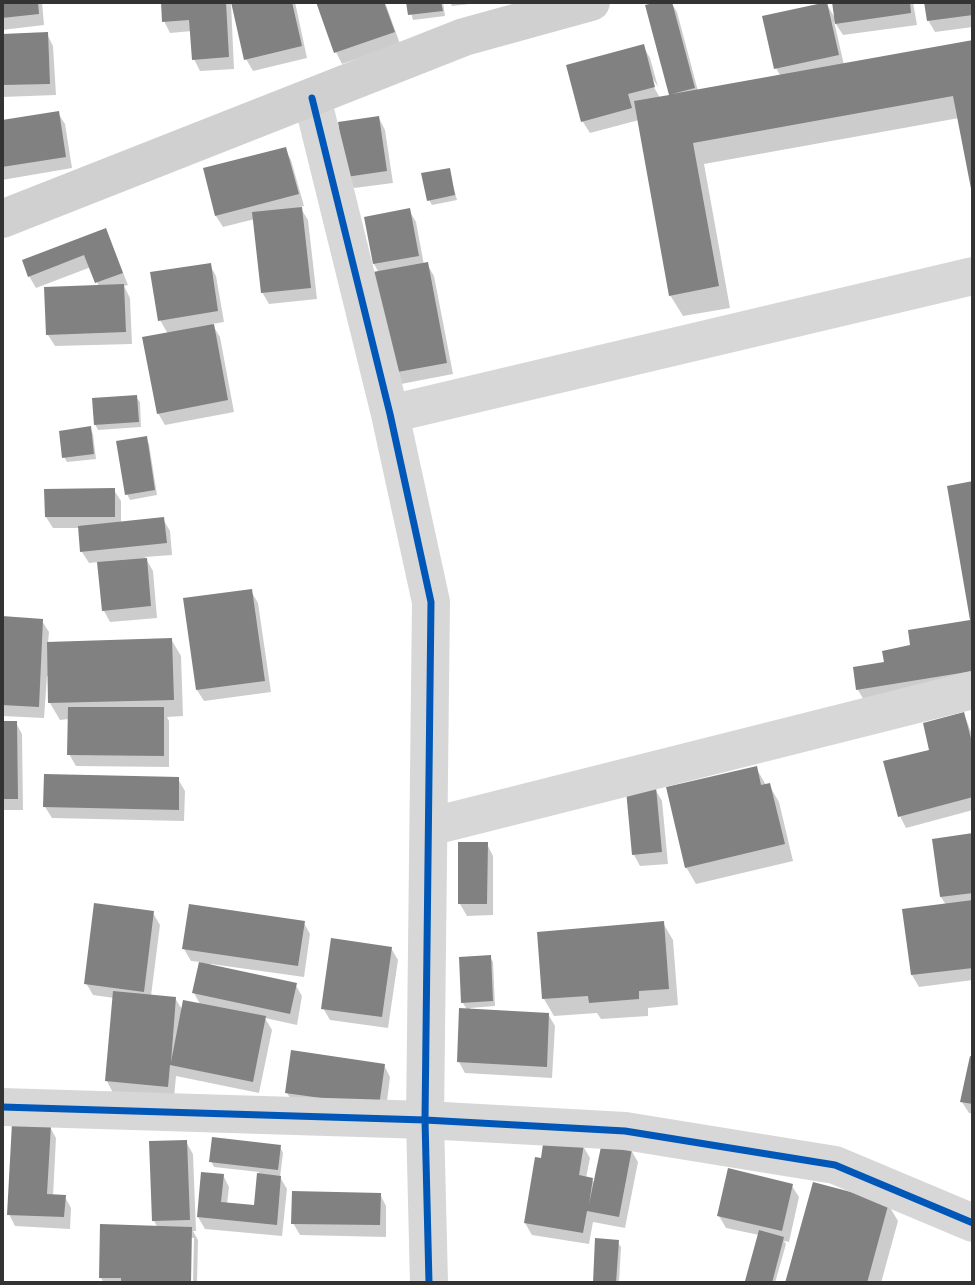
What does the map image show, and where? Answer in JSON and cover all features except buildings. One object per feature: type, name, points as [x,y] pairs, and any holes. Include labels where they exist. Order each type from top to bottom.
[{"type":"street","points":[[2,219],[464,37],[592,2]]},
{"type":"street","points":[[312,98],[390,414],[431,602],[425,1121],[429,1283]]},
{"type":"street","points":[[390,414],[973,276]]},
{"type":"street","points":[[429,827],[973,690]]},
{"type":"street","points":[[2,1107],[425,1121],[625,1131],[835,1164],[973,1223]]},
{"type":"cycle path","points":[[312,98],[390,414],[431,602],[425,1120],[429,1283]]},
{"type":"cycle path","points":[[2,1107],[425,1120],[625,1131],[835,1165],[973,1223]]}]
